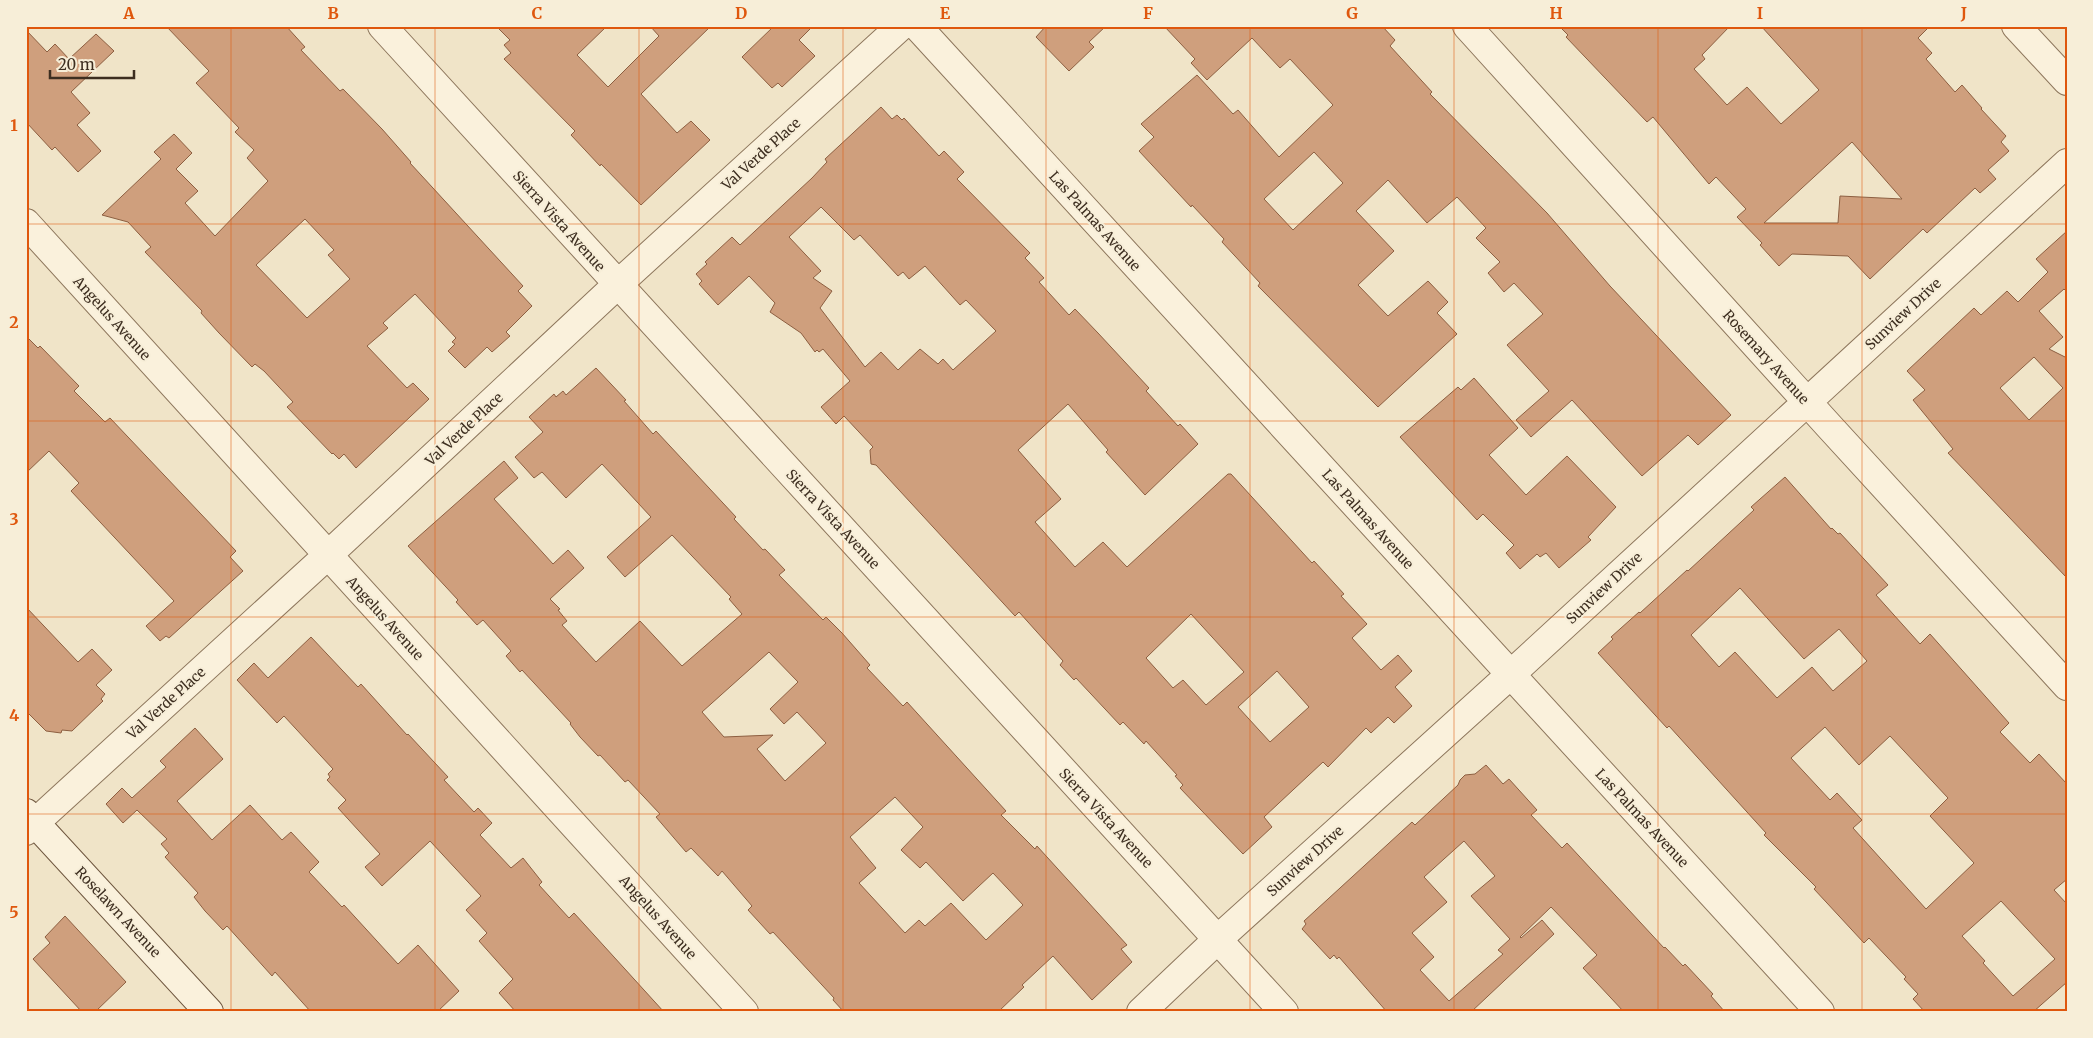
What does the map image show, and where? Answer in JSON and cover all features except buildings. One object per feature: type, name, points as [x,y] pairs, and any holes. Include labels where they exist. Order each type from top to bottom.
[{"type":"street","name":"Sierra Vista Avenue","points":[[382,26],[1284,1012]]},
{"type":"street","name":"Val Verde Place","points":[[29,822],[328,556],[617,285],[901,26]]},
{"type":"street","name":"Las Palmas Avenue","points":[[917,26],[1820,1012]]},
{"type":"street","name":"Rosemary Avenue","points":[[1467,26],[2067,686]]},
{"type":"street","points":[[2016,26],[2067,81]]},
{"type":"street","name":"Sunview Drive","points":[[1141,1012],[1218,939],[1510,675],[2067,164]]},
{"type":"street","name":"Angelus Avenue","points":[[26,224],[744,1012]]},
{"type":"street","name":"Roselawn Avenue","points":[[29,822],[209,1012]]}]
